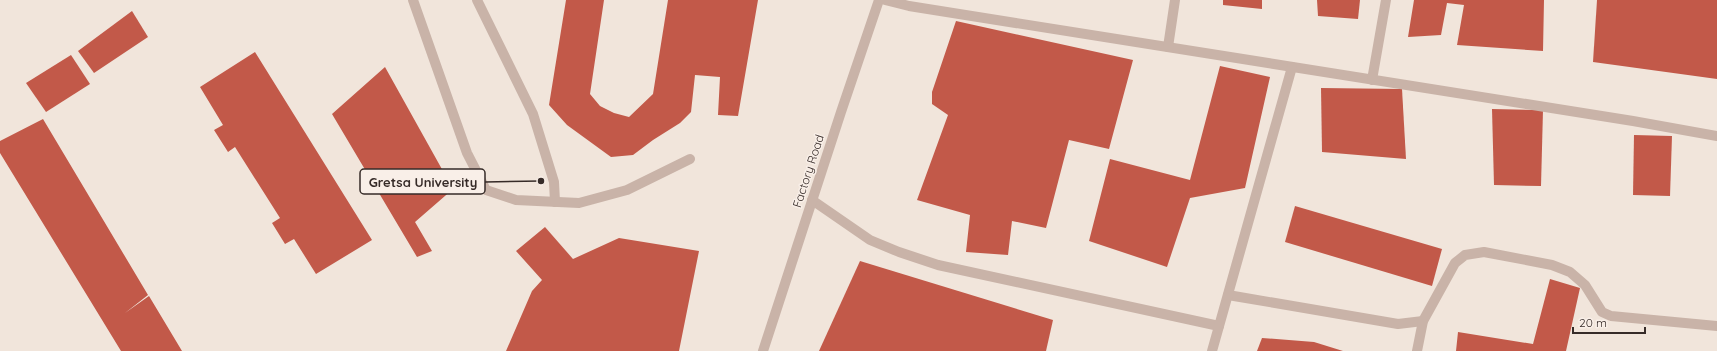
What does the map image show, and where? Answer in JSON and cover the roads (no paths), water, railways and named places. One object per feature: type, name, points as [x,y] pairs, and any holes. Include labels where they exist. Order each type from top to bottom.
[{"type":"street","points":[[413,0],[467,153],[486,190],[516,200],[579,203],[627,190],[690,159]]},
{"type":"street","points":[[477,0],[533,114],[554,182],[555,202]]},
{"type":"street","name":"Factory Road","points":[[763,351],[879,0]]},
{"type":"street","points":[[885,0],[909,6],[1633,121],[1717,136]]},
{"type":"street","points":[[1168,47],[1175,0]]},
{"type":"street","points":[[1372,80],[1386,0]]},
{"type":"street","points":[[1212,351],[1292,67]]},
{"type":"street","points":[[812,200],[870,240],[899,252],[938,264],[1219,326]]},
{"type":"street","points":[[1417,351],[1423,321],[1455,263],[1465,255],[1484,252],[1552,264],[1570,272],[1585,285],[1602,312],[1611,316],[1717,326]]},
{"type":"street","points":[[1228,295],[1398,324],[1423,321]]},
{"type":"place","name":"Gretsa University","points":[[541,181]]}]
